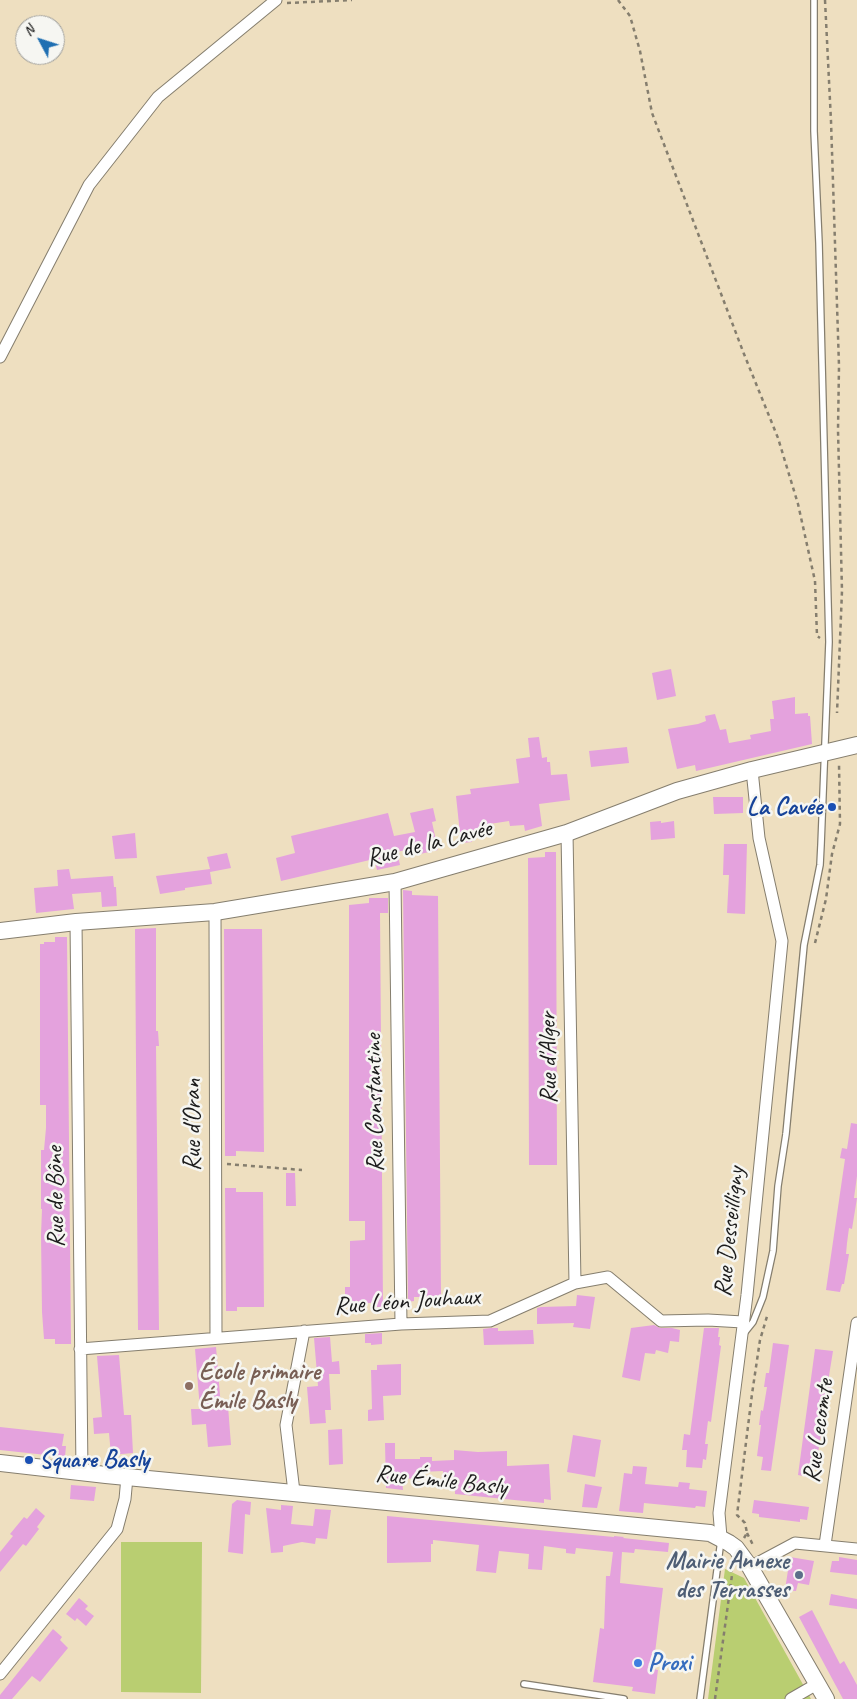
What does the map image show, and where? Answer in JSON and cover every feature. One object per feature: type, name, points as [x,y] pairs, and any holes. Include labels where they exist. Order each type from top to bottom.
[{"type":"street","points":[[0,357],[89,185],[158,97],[274,2]]},
{"type":"street","name":"Rue de la Cavée","points":[[0,931],[76,922],[215,912],[395,882],[568,833],[677,791],[857,744]]},
{"type":"street","name":"Rue Desseilligny","points":[[721,1538],[719,1512],[742,1336],[782,942],[759,838],[752,770]]},
{"type":"street","name":"Rue d'Alger","points":[[568,833],[575,1283]]},
{"type":"street","name":"Rue Constantine","points":[[395,882],[401,1324]]},
{"type":"street","name":"Rue d'Oran","points":[[215,912],[216,1338]]},
{"type":"street","name":"Rue de Bône","points":[[76,922],[80,1349],[83,1395],[82,1472]]},
{"type":"street","name":"Rue Léon Jouhaux","points":[[80,1349],[401,1324],[490,1321],[575,1283],[608,1277],[661,1321],[708,1320],[743,1322]]},
{"type":"street","name":"Rue Lecomte","points":[[825,1545],[856,1329]]},
{"type":"street","points":[[294,1492],[286,1425],[304,1331]]},
{"type":"street","name":"Rue Émile Basly","points":[[0,1463],[710,1533],[736,1548],[750,1567],[826,1699]]},
{"type":"street","points":[[0,1674],[117,1529],[125,1499],[127,1477]]},
{"type":"street","points":[[750,1567],[795,1542],[857,1549]]},
{"type":"street","points":[[791,1699],[817,1684]]},
{"type":"lane","points":[[742,1336],[753,1322],[763,1297],[772,1251],[778,1186],[786,1134],[804,944],[820,865],[829,642],[819,243],[814,131],[814,0]]},
{"type":"lane","name":"Rue Desseilligny","points":[[700,1699],[721,1538]]},
{"type":"lane","points":[[524,1684],[624,1699]]},
{"type":"path","points":[[274,2],[344,2],[352,0]]},
{"type":"path","points":[[618,0],[630,16],[640,51],[652,113],[778,438],[798,504],[815,581],[817,636],[821,638]]},
{"type":"path","points":[[825,0],[839,366],[838,430],[841,536],[840,642],[836,722]]},
{"type":"path","points":[[216,1163],[302,1170]]},
{"type":"path","points":[[715,1699],[732,1575],[729,1558]]},
{"type":"green space","points":[[121,1542],[202,1542],[201,1693],[121,1692]]},
{"type":"green space","points":[[725,1569],[744,1578],[811,1699],[708,1699]]},
{"type":"building","points":[[671,669],[676,696],[657,700],[652,673]]},
{"type":"building","points":[[795,697],[795,714],[808,713],[808,716],[810,716],[812,744],[696,771],[695,765],[677,769],[668,729],[698,724],[706,721],[705,716],[715,714],[720,730],[726,729],[729,743],[751,739],[750,735],[771,731],[770,719],[774,719],[772,701]]},
{"type":"building","points":[[539,737],[542,758],[547,757],[547,762],[550,762],[551,775],[567,774],[570,800],[539,804],[542,826],[525,831],[524,825],[510,826],[509,821],[483,825],[484,834],[471,836],[472,842],[461,843],[456,796],[471,794],[470,789],[519,783],[516,759],[530,757],[528,738]]},
{"type":"building","points":[[627,747],[629,763],[591,767],[589,751]]},
{"type":"building","points":[[713,797],[743,797],[743,813],[714,814]]},
{"type":"building","points":[[433,808],[436,821],[432,822],[438,850],[420,854],[418,847],[397,852],[400,865],[377,870],[374,859],[281,881],[276,858],[295,853],[291,836],[388,813],[394,836],[415,832],[410,813]]},
{"type":"building","points":[[661,821],[661,823],[674,821],[675,838],[651,840],[650,822]]},
{"type":"building","points":[[135,833],[137,858],[115,859],[112,836]]},
{"type":"building","points":[[724,844],[747,844],[745,914],[727,913],[729,875],[723,875]]},
{"type":"building","points":[[545,852],[556,852],[557,1165],[529,1165],[528,858],[545,857]]},
{"type":"building","points":[[227,853],[231,868],[210,872],[212,884],[160,894],[156,876],[210,869],[207,857]]},
{"type":"building","points":[[69,869],[71,879],[113,876],[114,887],[116,887],[117,906],[102,907],[101,892],[72,894],[74,909],[36,913],[34,888],[58,886],[57,870]]},
{"type":"building","points":[[403,890],[412,891],[412,895],[438,896],[441,1297],[414,1297],[414,1301],[408,1302]]},
{"type":"building","points":[[369,898],[388,898],[388,913],[380,913],[383,1307],[372,1307],[372,1303],[345,1303],[345,1287],[350,1287],[350,1241],[365,1240],[365,1221],[349,1221],[349,905],[369,903]]},
{"type":"building","points":[[156,928],[156,1031],[158,1031],[159,1046],[156,1046],[159,1330],[138,1330],[135,929]]},
{"type":"building","points":[[224,929],[262,929],[264,1152],[236,1151],[236,1156],[225,1156]]},
{"type":"building","points":[[55,937],[67,937],[71,1344],[55,1344],[55,1339],[44,1339],[42,1312],[41,1150],[44,1150],[46,1105],[40,1105],[40,944],[55,942]]},
{"type":"building","points":[[851,1123],[857,1124],[857,1176],[854,1198],[857,1198],[852,1229],[849,1228],[846,1254],[849,1254],[844,1284],[842,1284],[840,1292],[826,1290],[845,1159],[840,1158],[842,1148],[847,1149]]},
{"type":"building","points":[[286,1173],[295,1173],[296,1206],[286,1206]]},
{"type":"building","points":[[225,1188],[236,1188],[236,1192],[263,1192],[264,1307],[237,1307],[237,1311],[226,1311]]},
{"type":"building","points":[[577,1295],[595,1297],[590,1329],[573,1327],[574,1323],[537,1324],[537,1308],[576,1306]]},
{"type":"building","points":[[654,1325],[660,1328],[680,1330],[679,1342],[670,1341],[668,1353],[656,1350],[655,1354],[645,1353],[640,1381],[622,1377],[631,1328]]},
{"type":"building","points":[[498,1328],[498,1331],[533,1330],[534,1344],[484,1345],[483,1329]]},
{"type":"building","points":[[704,1328],[719,1328],[718,1337],[720,1337],[719,1345],[721,1346],[711,1422],[708,1421],[705,1444],[708,1444],[706,1460],[703,1459],[702,1468],[686,1467],[687,1450],[682,1450],[684,1434],[690,1435]]},
{"type":"building","points":[[382,1333],[382,1344],[371,1345],[371,1343],[365,1343],[365,1334]]},
{"type":"building","points":[[330,1337],[332,1362],[339,1361],[340,1374],[329,1374],[331,1410],[325,1410],[326,1423],[310,1424],[307,1387],[318,1386],[314,1338]]},
{"type":"building","points":[[773,1343],[789,1345],[771,1471],[761,1470],[763,1457],[757,1456],[761,1410],[763,1411],[767,1387],[764,1387],[766,1373],[769,1373]]},
{"type":"building","points":[[216,1347],[221,1407],[228,1406],[231,1445],[208,1447],[206,1424],[192,1425],[191,1409],[200,1409],[195,1349]]},
{"type":"building","points":[[815,1349],[833,1351],[828,1382],[831,1382],[829,1396],[826,1396],[823,1420],[826,1420],[823,1434],[821,1434],[816,1465],[810,1464],[808,1477],[798,1475]]},
{"type":"building","points":[[119,1355],[124,1415],[131,1415],[133,1453],[111,1455],[109,1433],[94,1434],[93,1418],[102,1417],[97,1356]]},
{"type":"building","points":[[401,1364],[401,1395],[383,1396],[384,1420],[368,1421],[368,1410],[372,1409],[371,1370],[377,1370],[377,1365]]},
{"type":"building","points":[[0,1427],[64,1434],[62,1446],[66,1446],[65,1457],[0,1450]]},
{"type":"building","points":[[342,1429],[343,1464],[329,1465],[328,1430]]},
{"type":"building","points":[[573,1435],[601,1440],[595,1477],[567,1472]]},
{"type":"building","points":[[385,1443],[395,1443],[395,1459],[432,1457],[432,1461],[454,1460],[454,1450],[478,1452],[507,1451],[507,1466],[549,1464],[551,1500],[544,1499],[544,1503],[455,1494],[455,1489],[444,1489],[443,1471],[420,1472],[420,1478],[402,1479],[403,1490],[386,1488]]},
{"type":"building","points":[[633,1466],[647,1467],[645,1484],[678,1487],[679,1482],[690,1483],[689,1489],[707,1491],[705,1507],[696,1506],[695,1508],[644,1503],[643,1513],[619,1511],[624,1473],[632,1474]]},
{"type":"building","points":[[585,1484],[602,1487],[597,1508],[582,1507]]},
{"type":"building","points":[[71,1485],[96,1487],[94,1501],[70,1499]]},
{"type":"building","points":[[237,1500],[251,1502],[250,1515],[245,1514],[243,1554],[228,1552],[232,1504]]},
{"type":"building","points":[[754,1500],[809,1507],[807,1520],[800,1519],[800,1522],[759,1517],[759,1514],[752,1513]]},
{"type":"building","points":[[281,1505],[293,1506],[291,1524],[313,1526],[315,1509],[331,1510],[327,1539],[316,1538],[315,1544],[302,1542],[283,1546],[283,1552],[271,1553],[266,1508],[281,1510]]},
{"type":"building","points":[[36,1508],[45,1516],[37,1527],[39,1529],[26,1546],[23,1544],[0,1572],[0,1552],[13,1536],[10,1534],[24,1517],[27,1519]]},
{"type":"building","points":[[387,1516],[614,1536],[669,1543],[668,1552],[635,1549],[634,1553],[622,1552],[620,1583],[663,1588],[653,1669],[658,1670],[655,1694],[632,1691],[633,1687],[593,1682],[600,1628],[604,1629],[606,1576],[610,1576],[613,1552],[576,1548],[575,1554],[566,1553],[566,1549],[544,1546],[542,1570],[528,1569],[529,1554],[499,1551],[496,1573],[476,1571],[479,1545],[433,1540],[433,1544],[431,1544],[431,1562],[387,1563]]},
{"type":"building","name":"Mairie Annexe des Terrasses","points":[[790,1557],[814,1561],[809,1585],[798,1583],[796,1591],[785,1590]]},
{"type":"building","points":[[839,1557],[857,1560],[857,1575],[830,1572],[832,1561],[839,1561]]},
{"type":"building","points":[[831,1594],[857,1599],[857,1609],[829,1605]]},
{"type":"building","points":[[79,1598],[88,1606],[85,1609],[94,1616],[86,1626],[77,1618],[75,1621],[66,1614]]},
{"type":"building","points":[[812,1610],[840,1664],[844,1661],[857,1685],[857,1699],[843,1699],[799,1617]]},
{"type":"building","points":[[53,1629],[62,1637],[60,1640],[68,1648],[40,1682],[32,1676],[12,1699],[0,1699],[0,1695]]},
{"type":"place","name":"La Cavée","points":[[832,807]]},
{"type":"place","name":"École primaire Émile Basly","points":[[189,1386]]},
{"type":"place","name":"Square Basly","points":[[29,1460]]},
{"type":"place","name":"Mairie Annexe des Terrasses","points":[[799,1575]]},
{"type":"place","name":"Proxi","points":[[638,1663]]}]
